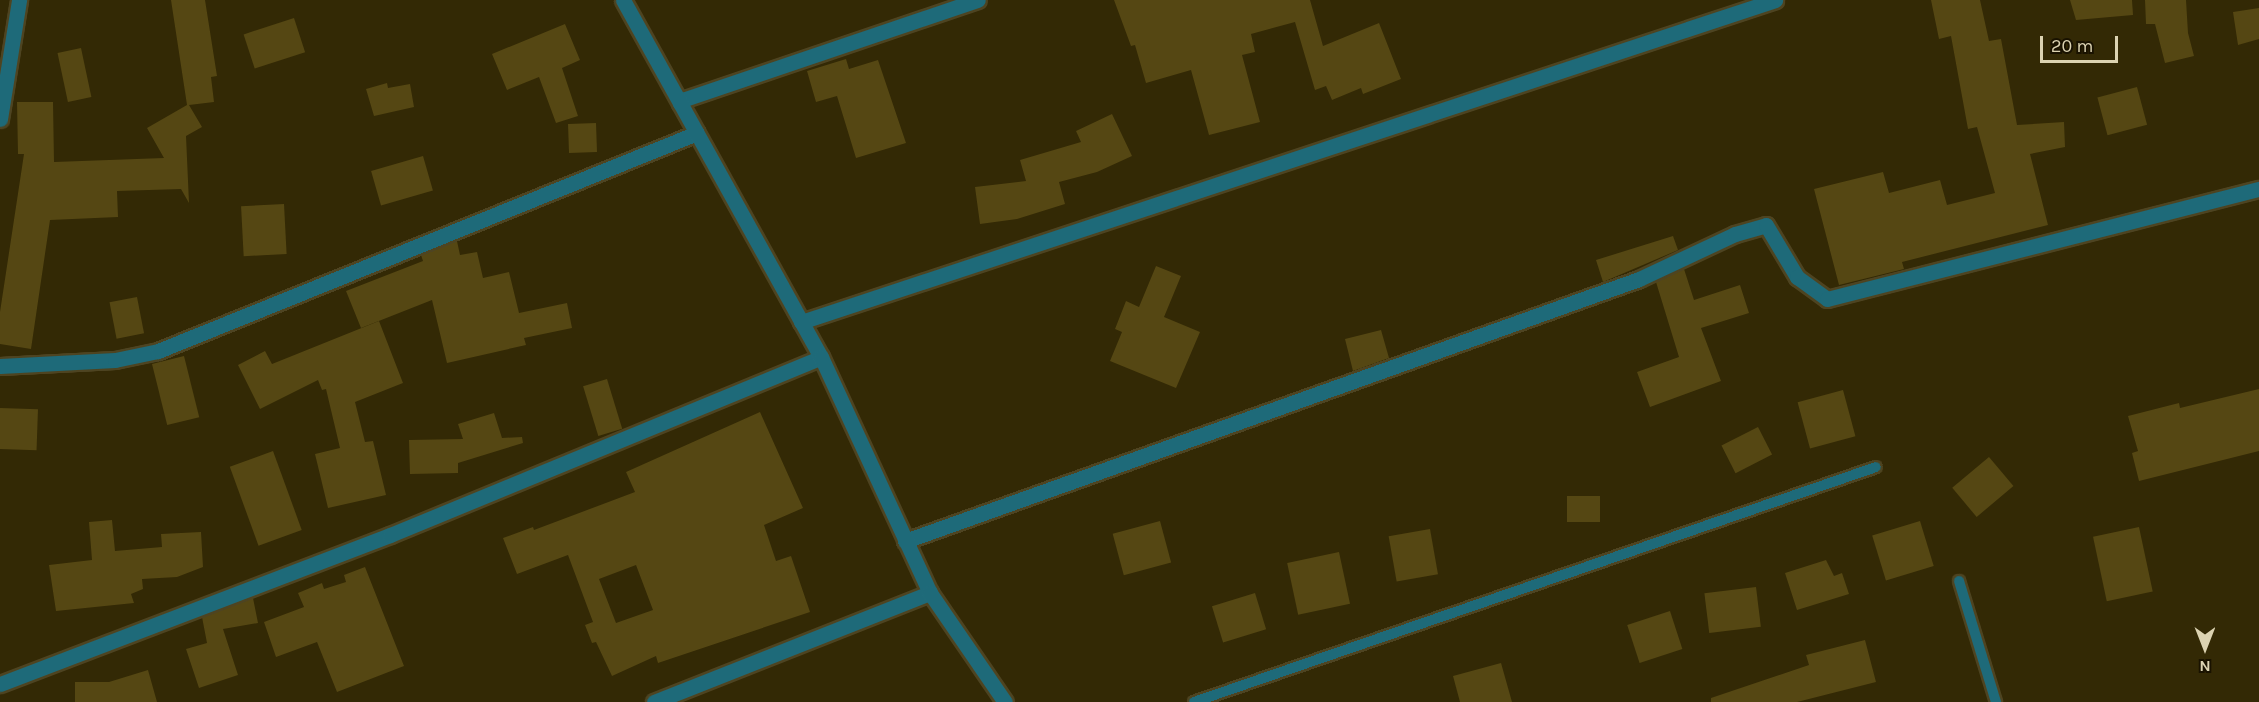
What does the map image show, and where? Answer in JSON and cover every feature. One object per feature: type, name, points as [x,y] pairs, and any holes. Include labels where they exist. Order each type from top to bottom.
[{"type":"street","points":[[0,119],[19,0]]},
{"type":"street","points":[[623,0],[821,357],[930,593],[1005,702]]},
{"type":"street","points":[[680,103],[685,99],[978,0]]},
{"type":"street","points":[[801,322],[1775,0]]},
{"type":"street","points":[[0,366],[115,360],[158,351],[697,133]]},
{"type":"street","points":[[905,541],[1640,279],[1735,234],[1767,225],[1797,277],[1827,299],[2259,189]]},
{"type":"street","points":[[0,684],[390,535],[821,357]]},
{"type":"street","points":[[654,702],[930,593]]},
{"type":"lane","points":[[1194,702],[1218,698],[1876,467]]},
{"type":"lane","points":[[1959,581],[1993,701]]},
{"type":"building","points":[[171,0],[205,0],[217,76],[211,77],[214,102],[189,105],[202,127],[186,136],[189,203],[181,189],[117,191],[118,217],[50,220],[31,349],[0,344],[0,312],[24,154],[18,154],[17,102],[53,102],[54,162],[164,158],[147,128],[187,105]]},
{"type":"building","points":[[1114,0],[1310,0],[1323,46],[1379,23],[1401,79],[1363,94],[1361,88],[1332,100],[1326,86],[1315,90],[1295,22],[1251,34],[1255,52],[1242,55],[1260,122],[1209,135],[1191,70],[1146,83],[1135,45],[1131,46]]},
{"type":"building","points":[[1931,0],[1980,0],[1989,41],[2001,39],[2017,125],[2064,122],[2065,147],[2030,154],[2048,225],[1902,262],[1904,269],[1839,285],[1814,189],[1883,172],[1889,193],[1940,180],[1947,205],[1995,193],[1977,127],[1968,129],[1951,36],[1939,39]]},
{"type":"building","points":[[2070,0],[2132,0],[2133,15],[2076,20]]},
{"type":"building","points":[[2145,0],[2186,0],[2188,33],[2194,56],[2165,63],[2155,24],[2146,24]]},
{"type":"building","points":[[2259,8],[2259,39],[2238,45],[2233,12]]},
{"type":"building","points":[[294,18],[305,52],[255,69],[244,34]]},
{"type":"building","points":[[565,24],[580,60],[562,68],[578,116],[556,123],[539,77],[507,90],[492,54]]},
{"type":"building","points":[[81,48],[91,97],[68,102],[58,53]]},
{"type":"building","points":[[846,59],[849,69],[878,60],[906,143],[856,158],[837,96],[816,102],[807,71]]},
{"type":"building","points":[[387,83],[388,88],[410,84],[414,107],[374,116],[366,89]]},
{"type":"building","points":[[2137,87],[2147,125],[2107,135],[2097,98]]},
{"type":"building","points":[[1112,114],[1132,156],[1097,172],[1059,182],[1065,204],[1017,219],[980,224],[975,187],[1026,181],[1020,160],[1081,142],[1076,131]]},
{"type":"building","points":[[596,123],[597,152],[569,153],[568,124]]},
{"type":"building","points":[[423,156],[433,191],[381,205],[371,171]]},
{"type":"building","points":[[284,204],[287,254],[244,256],[241,206]]},
{"type":"building","points":[[1673,236],[1678,250],[1603,282],[1596,260]]},
{"type":"building","points":[[457,241],[460,255],[477,252],[483,278],[509,272],[519,313],[567,303],[572,328],[524,338],[526,345],[447,363],[432,300],[361,328],[346,291],[423,261],[421,255]]},
{"type":"building","points":[[1156,266],[1181,276],[1164,317],[1200,332],[1176,388],[1110,361],[1122,332],[1115,329],[1126,301],[1139,307]]},
{"type":"building","points":[[1684,269],[1694,300],[1740,285],[1749,313],[1701,328],[1721,381],[1650,407],[1637,372],[1679,357],[1656,282]]},
{"type":"building","points":[[137,297],[144,333],[117,339],[110,302]]},
{"type":"building","points":[[379,321],[403,383],[355,402],[365,442],[373,441],[386,495],[328,508],[315,454],[340,448],[326,389],[322,390],[318,380],[260,409],[238,365],[265,351],[272,364]]},
{"type":"building","points":[[1381,330],[1389,358],[1353,371],[1345,339]]},
{"type":"building","points":[[184,356],[199,417],[167,425],[152,364]]},
{"type":"building","points":[[607,379],[622,429],[598,436],[583,386]]},
{"type":"building","points":[[2259,389],[2259,451],[2139,481],[2132,453],[2138,451],[2128,416],[2179,403],[2180,408]]},
{"type":"building","points":[[1843,390],[1855,436],[1810,449],[1798,402]]},
{"type":"building","points":[[0,408],[38,409],[37,450],[0,449]]},
{"type":"building","points":[[760,412],[803,508],[764,525],[776,561],[791,556],[810,612],[658,663],[656,656],[612,676],[596,642],[592,643],[585,625],[593,622],[568,555],[517,574],[503,538],[533,527],[534,530],[635,492],[626,472]],"holes":[[[636,565],[653,610],[616,623],[599,579]]]},
{"type":"building","points":[[494,413],[502,438],[522,437],[523,443],[458,463],[458,473],[410,474],[409,440],[463,439],[458,424]]},
{"type":"building","points":[[1758,427],[1772,455],[1736,473],[1721,446]]},
{"type":"building","points":[[273,451],[302,530],[259,546],[230,467]]},
{"type":"building","points":[[1989,457],[2013,486],[1977,517],[1952,488]]},
{"type":"building","points":[[1567,496],[1600,496],[1600,522],[1567,522]]},
{"type":"building","points":[[112,520],[115,551],[162,547],[161,534],[201,532],[203,567],[177,577],[142,579],[143,589],[131,594],[134,603],[56,611],[49,565],[92,560],[89,522]]},
{"type":"building","points":[[1160,521],[1171,563],[1124,575],[1113,534]]},
{"type":"building","points":[[1920,521],[1934,566],[1886,581],[1872,536]]},
{"type":"building","points":[[2139,527],[2153,592],[2107,601],[2093,537]]},
{"type":"building","points":[[1430,529],[1438,574],[1397,582],[1389,536]]},
{"type":"building","points":[[1339,552],[1350,604],[1298,615],[1287,563]]},
{"type":"building","points":[[1826,560],[1834,576],[1842,573],[1849,594],[1797,610],[1785,573]]},
{"type":"building","points":[[365,567],[404,666],[337,692],[317,642],[276,657],[264,622],[304,607],[298,593],[322,583],[324,589],[346,582],[344,575]]},
{"type":"building","points":[[1756,587],[1761,627],[1709,633],[1704,593]]},
{"type":"building","points":[[1255,593],[1266,629],[1223,642],[1212,606]]},
{"type":"building","points":[[253,598],[258,623],[223,629],[238,675],[199,688],[186,649],[207,643],[202,617]]},
{"type":"building","points":[[1670,611],[1682,649],[1640,663],[1627,625]]},
{"type":"building","points":[[1865,640],[1876,682],[1797,702],[1711,702],[1711,698],[1809,665],[1806,655]]},
{"type":"building","points":[[1501,663],[1512,702],[1460,702],[1453,676]]},
{"type":"building","points":[[148,670],[157,702],[75,702],[75,682],[109,682]]}]
